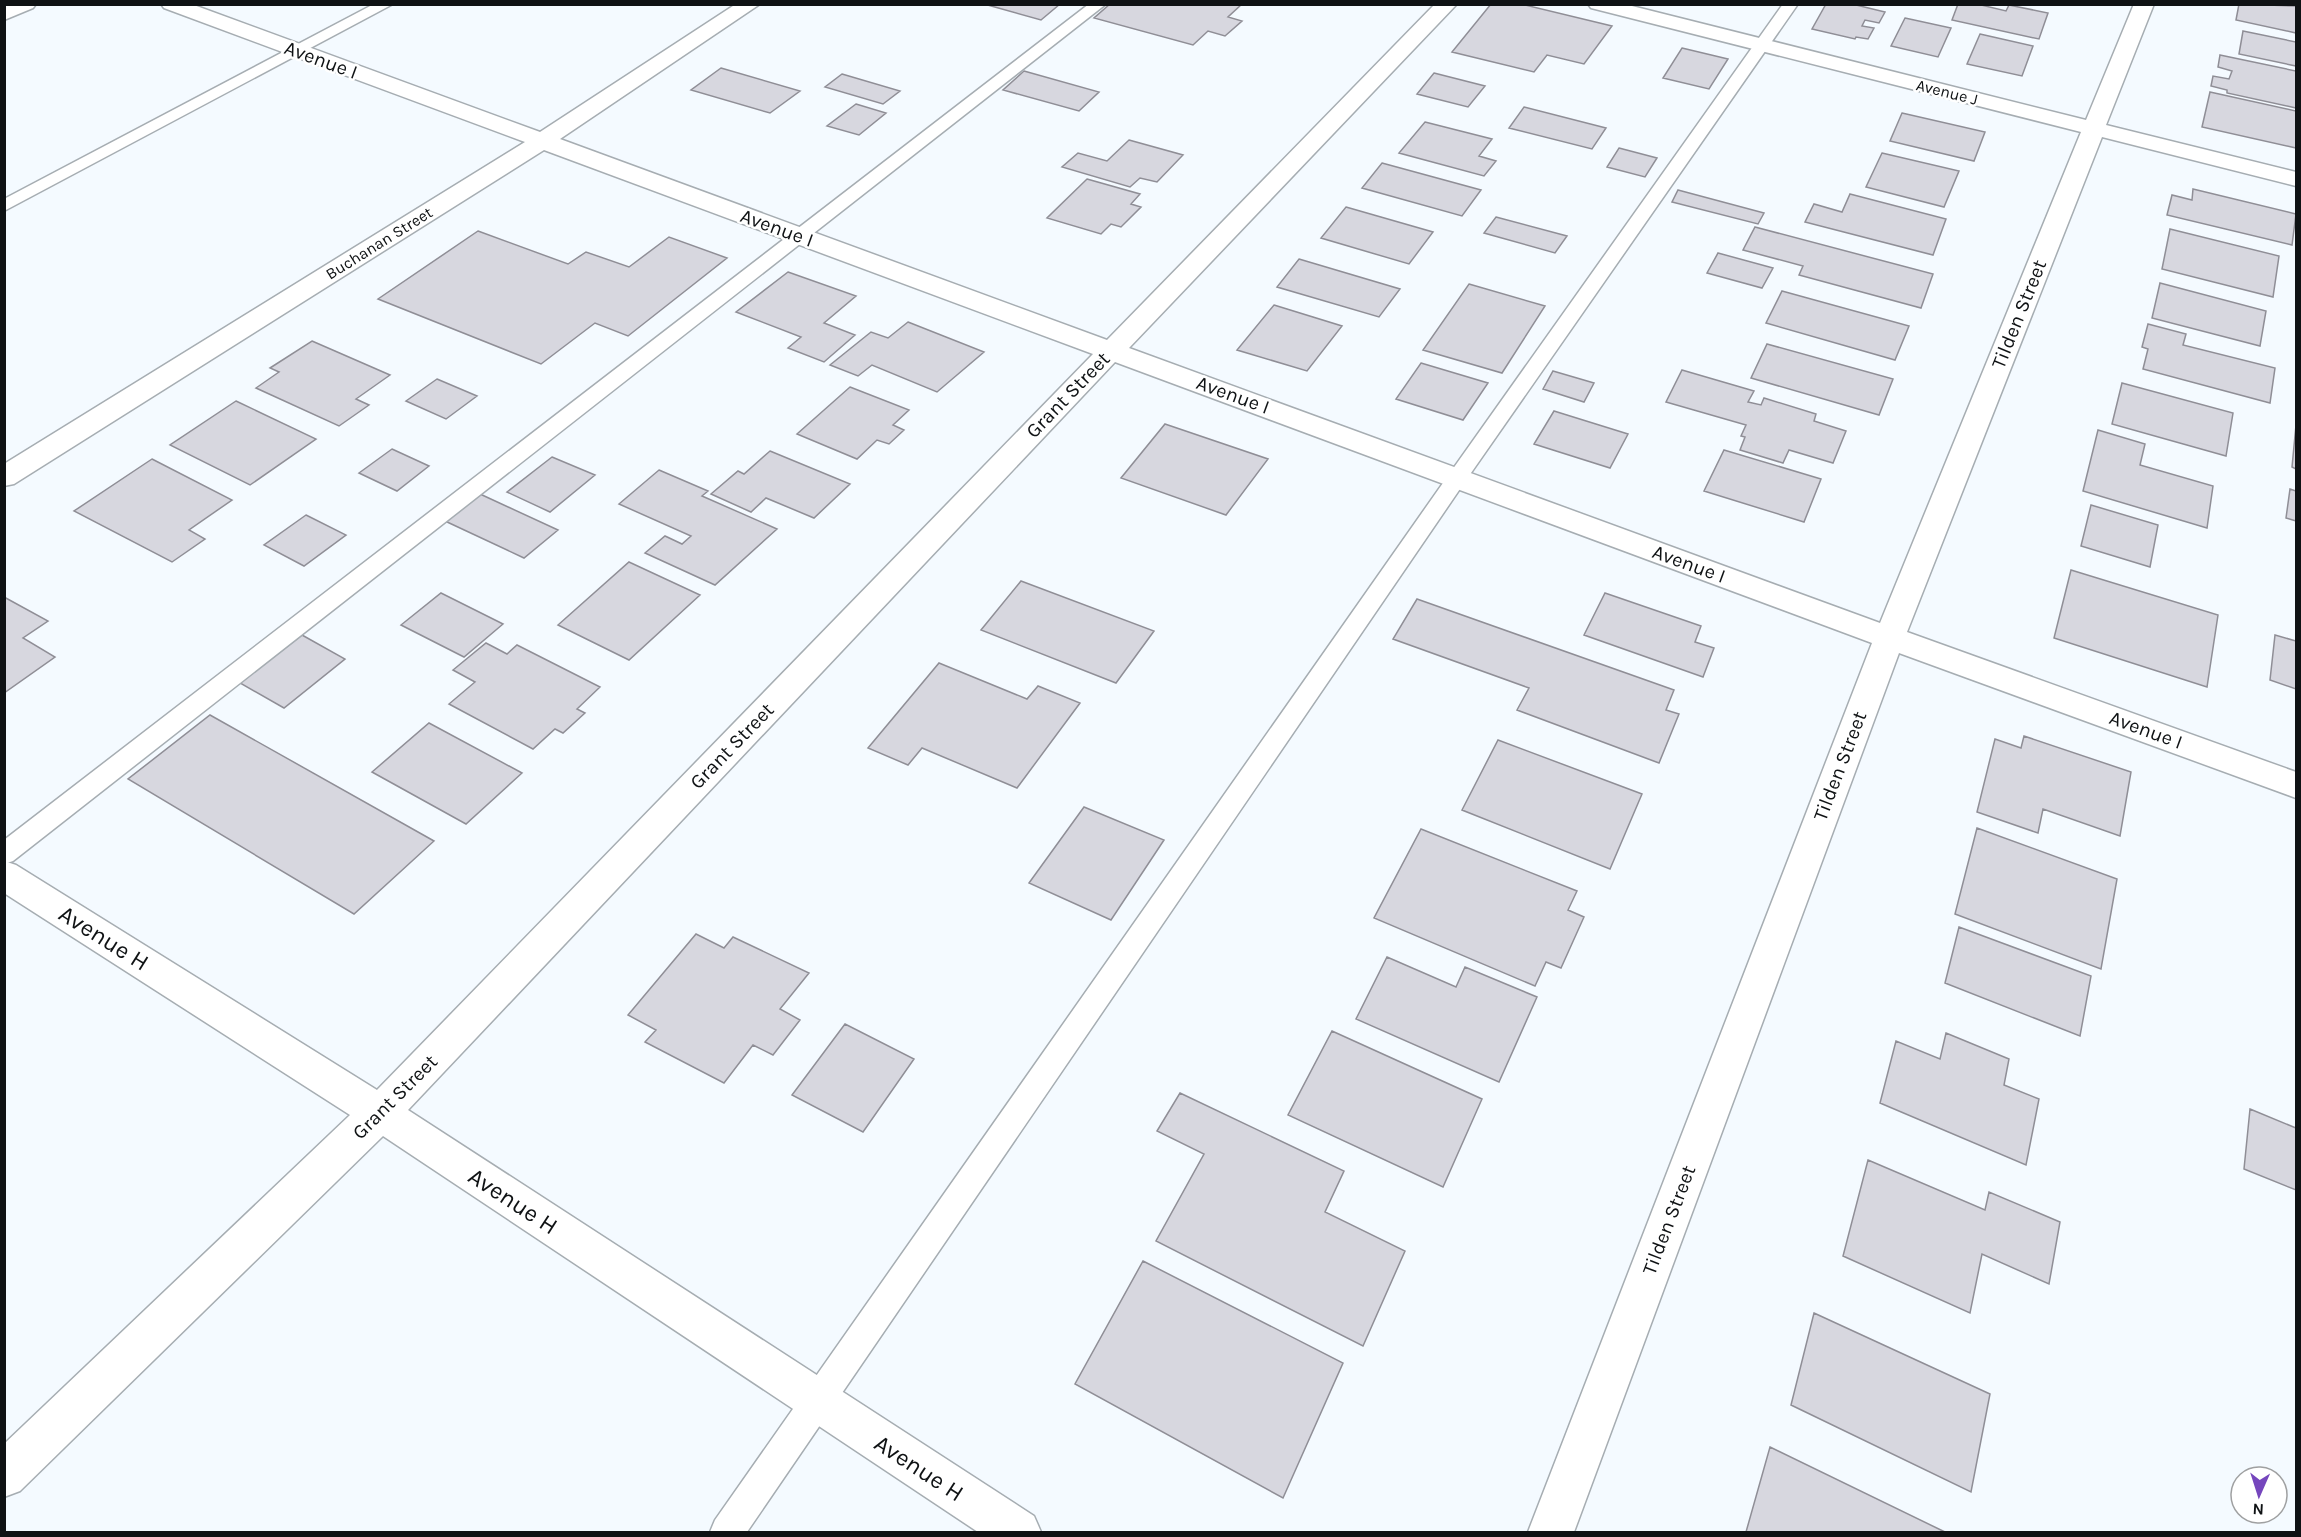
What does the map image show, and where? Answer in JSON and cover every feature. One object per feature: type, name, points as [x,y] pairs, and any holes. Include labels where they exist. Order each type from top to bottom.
[{"type":"street","points":[[4,14],[26,4]]},
{"type":"street","name":"Avenue I","points":[[171,4],[1889,638],[2296,785]]},
{"type":"street","name":"Buchanan Street","points":[[4,477],[541,142],[750,4]]},
{"type":"street","name":"Grant Street","points":[[4,1475],[380,1113],[1447,4]]},
{"type":"street","name":"Avenue J","points":[[1598,4],[2296,179]]},
{"type":"street","name":"Tilden Street","points":[[1551,1533],[1889,638],[2144,4]]},
{"type":"street","name":"Avenue H","points":[[4,875],[380,1113],[1018,1533]]},
{"type":"lane","points":[[4,206],[386,4]]},
{"type":"lane","points":[[4,854],[1099,4]]},
{"type":"lane","points":[[728,1533],[1457,478],[1764,46],[1791,4]]},
{"type":"building","points":[[984,4],[1060,4],[1041,20]]},
{"type":"building","points":[[1110,4],[1242,4],[1228,17],[1242,21],[1225,36],[1208,31],[1193,45],[1094,18]]},
{"type":"building","points":[[1491,4],[1521,4],[1612,26],[1584,64],[1547,55],[1534,72],[1452,52]]},
{"type":"building","points":[[1826,4],[1852,4],[1885,12],[1879,23],[1865,20],[1862,26],[1874,28],[1868,39],[1856,37],[1855,39],[1812,29]]},
{"type":"building","points":[[1958,4],[1977,4],[2006,11],[2009,5],[2048,13],[2039,39],[1952,20]]},
{"type":"building","points":[[2239,4],[2296,6],[2296,33],[2236,20]]},
{"type":"building","points":[[1905,18],[1951,28],[1938,57],[1891,46]]},
{"type":"building","points":[[2243,31],[2296,42],[2296,66],[2239,54]]},
{"type":"building","points":[[1980,34],[2033,46],[2022,76],[1967,64]]},
{"type":"building","points":[[1682,48],[1728,59],[1709,89],[1663,78]]},
{"type":"building","points":[[2220,55],[2296,71],[2296,108],[2227,93],[2227,90],[2211,86],[2213,76],[2229,79],[2232,71],[2218,67]]},
{"type":"building","points":[[721,68],[800,91],[770,113],[691,90]]},
{"type":"building","points":[[1024,71],[1099,92],[1079,111],[1003,90]]},
{"type":"building","points":[[1434,73],[1485,86],[1468,107],[1417,94]]},
{"type":"building","points":[[842,74],[900,91],[883,104],[825,87]]},
{"type":"building","points":[[2210,92],[2296,111],[2296,148],[2202,127]]},
{"type":"building","points":[[856,104],[886,113],[859,135],[827,126]]},
{"type":"building","points":[[1524,107],[1606,128],[1592,149],[1509,128]]},
{"type":"building","points":[[1902,113],[1985,132],[1974,161],[1890,141]]},
{"type":"building","points":[[1425,122],[1492,139],[1479,156],[1496,161],[1484,176],[1399,153]]},
{"type":"building","points":[[1129,140],[1183,155],[1157,182],[1140,178],[1130,187],[1062,167],[1078,153],[1107,161]]},
{"type":"building","points":[[1619,148],[1657,158],[1645,177],[1607,167]]},
{"type":"building","points":[[1882,153],[1959,171],[1944,207],[1866,187]]},
{"type":"building","points":[[1382,163],[1481,190],[1462,216],[1362,188]]},
{"type":"building","points":[[1087,179],[1140,194],[1131,204],[1141,207],[1121,227],[1111,224],[1101,234],[1047,218]]},
{"type":"building","points":[[2193,189],[2296,214],[2292,245],[2167,215],[2172,195],[2192,200]]},
{"type":"building","points":[[1678,190],[1764,213],[1758,224],[1672,202]]},
{"type":"building","points":[[1850,194],[1946,219],[1933,255],[1805,222],[1814,204],[1842,212]]},
{"type":"building","points":[[1346,207],[1433,232],[1409,264],[1321,238]]},
{"type":"building","points":[[1496,217],[1567,236],[1555,253],[1484,233]]},
{"type":"building","points":[[1755,227],[1933,274],[1921,308],[1799,275],[1803,266],[1743,250]]},
{"type":"building","points":[[2170,229],[2279,256],[2273,297],[2162,269]]},
{"type":"building","points":[[478,231],[568,264],[586,252],[629,267],[669,237],[727,258],[628,336],[595,323],[541,364],[378,299]]},
{"type":"building","points":[[1718,253],[1773,268],[1762,288],[1707,273]]},
{"type":"building","points":[[1299,259],[1400,289],[1379,317],[1277,287]]},
{"type":"building","points":[[788,272],[856,296],[824,323],[855,335],[824,362],[788,348],[801,337],[736,312]]},
{"type":"building","points":[[2160,283],[2266,311],[2260,346],[2152,318]]},
{"type":"building","points":[[1469,284],[1545,306],[1502,373],[1423,350]]},
{"type":"building","points":[[1782,291],[1909,326],[1895,360],[1766,323]]},
{"type":"building","points":[[1274,305],[1342,326],[1307,371],[1237,350]]},
{"type":"building","points":[[908,322],[984,352],[937,392],[872,365],[858,376],[830,365],[871,332],[888,338]]},
{"type":"building","points":[[2148,324],[2186,334],[2183,345],[2275,368],[2270,403],[2143,369],[2148,349],[2142,347]]},
{"type":"building","points":[[312,341],[390,375],[356,399],[369,405],[339,426],[256,388],[279,372],[270,368]]},
{"type":"building","points":[[1767,344],[1893,379],[1879,415],[1751,378]]},
{"type":"building","points":[[1421,363],[1488,383],[1463,420],[1396,399]]},
{"type":"building","points":[[1682,370],[1754,391],[1748,402],[1761,405],[1764,398],[1816,414],[1814,421],[1846,431],[1833,463],[1789,450],[1783,463],[1740,450],[1745,437],[1741,436],[1746,425],[1666,402]]},
{"type":"building","points":[[1553,371],[1594,383],[1584,402],[1543,389]]},
{"type":"building","points":[[437,379],[477,396],[446,419],[406,401]]},
{"type":"building","points":[[2122,383],[2233,413],[2226,456],[2112,424]]},
{"type":"building","points":[[850,387],[909,410],[893,425],[904,430],[889,444],[877,440],[857,459],[797,434]]},
{"type":"building","points":[[236,401],[316,439],[250,485],[170,445]]},
{"type":"building","points":[[1554,411],[1628,434],[1610,468],[1534,444]]},
{"type":"building","points":[[1165,424],[1268,459],[1226,515],[1121,478]]},
{"type":"building","points":[[2296,425],[2296,469],[2292,467]]},
{"type":"building","points":[[2098,430],[2145,444],[2140,465],[2213,486],[2207,528],[2083,491]]},
{"type":"building","points":[[392,449],[429,466],[397,491],[359,473]]},
{"type":"building","points":[[1724,450],[1821,479],[1804,522],[1704,491]]},
{"type":"building","points":[[770,451],[850,484],[814,518],[766,498],[751,512],[711,494],[738,471],[744,474]]},
{"type":"building","points":[[552,457],[595,475],[550,512],[507,492]]},
{"type":"building","points":[[152,459],[232,500],[189,530],[205,539],[172,562],[74,511]]},
{"type":"building","points":[[659,470],[708,491],[702,496],[777,529],[715,585],[645,553],[665,536],[682,544],[691,536],[619,504]]},
{"type":"building","points":[[2290,489],[2296,491],[2296,521],[2286,518]]},
{"type":"building","points":[[480,494],[558,530],[524,558],[445,521]]},
{"type":"building","points":[[2091,505],[2158,525],[2150,567],[2081,546]]},
{"type":"building","points":[[306,515],[346,535],[304,566],[264,545]]},
{"type":"building","points":[[629,562],[700,595],[629,660],[558,625]]},
{"type":"building","points":[[2071,570],[2218,615],[2207,687],[2054,638]]},
{"type":"building","points":[[1021,581],[1154,631],[1116,683],[981,630]]},
{"type":"building","points":[[441,593],[503,624],[464,657],[401,625]]},
{"type":"building","points":[[1605,593],[1701,626],[1695,642],[1714,648],[1703,677],[1584,635]]},
{"type":"building","points":[[4,597],[48,621],[23,638],[55,657],[4,693]]},
{"type":"building","points":[[1417,599],[1674,690],[1666,710],[1679,714],[1659,763],[1517,710],[1529,688],[1393,639]]},
{"type":"building","points":[[302,635],[345,659],[284,708],[240,683]]},
{"type":"building","points":[[2275,635],[2296,641],[2296,689],[2270,680]]},
{"type":"building","points":[[486,643],[507,654],[517,645],[600,687],[577,709],[585,713],[563,733],[555,729],[533,749],[449,704],[475,682],[453,670]]},
{"type":"building","points":[[939,663],[1027,699],[1038,686],[1080,703],[1017,788],[922,748],[908,765],[868,748]]},
{"type":"building","points":[[210,715],[434,841],[354,914],[128,779]]},
{"type":"building","points":[[429,723],[522,773],[466,824],[372,772]]},
{"type":"building","points":[[2024,736],[2131,772],[2120,836],[2043,809],[2038,833],[1977,812],[1995,739],[2021,748]]},
{"type":"building","points":[[1498,740],[1642,794],[1610,869],[1462,810]]},
{"type":"building","points":[[1084,807],[1164,840],[1111,920],[1029,883]]},
{"type":"building","points":[[1977,828],[2117,879],[2101,969],[1955,914]]},
{"type":"building","points":[[1421,829],[1577,891],[1568,910],[1584,917],[1561,968],[1546,962],[1535,986],[1374,918]]},
{"type":"building","points":[[1959,927],[2091,976],[2080,1036],[1945,983]]},
{"type":"building","points":[[696,934],[724,948],[733,937],[809,973],[780,1009],[800,1020],[773,1055],[753,1045],[724,1083],[645,1042],[656,1030],[628,1015]]},
{"type":"building","points":[[1387,957],[1456,987],[1465,967],[1537,997],[1499,1082],[1356,1019]]},
{"type":"building","points":[[845,1024],[914,1059],[863,1132],[792,1095]]},
{"type":"building","points":[[1332,1031],[1482,1099],[1443,1187],[1288,1115]]},
{"type":"building","points":[[1946,1033],[2009,1059],[2004,1085],[2039,1099],[2026,1165],[1880,1103],[1896,1041],[1940,1059]]},
{"type":"building","points":[[1180,1093],[1344,1171],[1325,1212],[1405,1251],[1363,1346],[1156,1241],[1204,1154],[1157,1131]]},
{"type":"building","points":[[2250,1109],[2296,1128],[2296,1190],[2244,1169]]},
{"type":"building","points":[[1868,1160],[1985,1210],[1989,1192],[2060,1222],[2049,1284],[1982,1254],[1970,1313],[1843,1256]]},
{"type":"building","points":[[1143,1261],[1343,1363],[1283,1498],[1075,1384]]},
{"type":"building","points":[[1814,1313],[1990,1394],[1971,1492],[1791,1405]]},
{"type":"building","points":[[1770,1447],[1945,1532],[1746,1532]]}]
